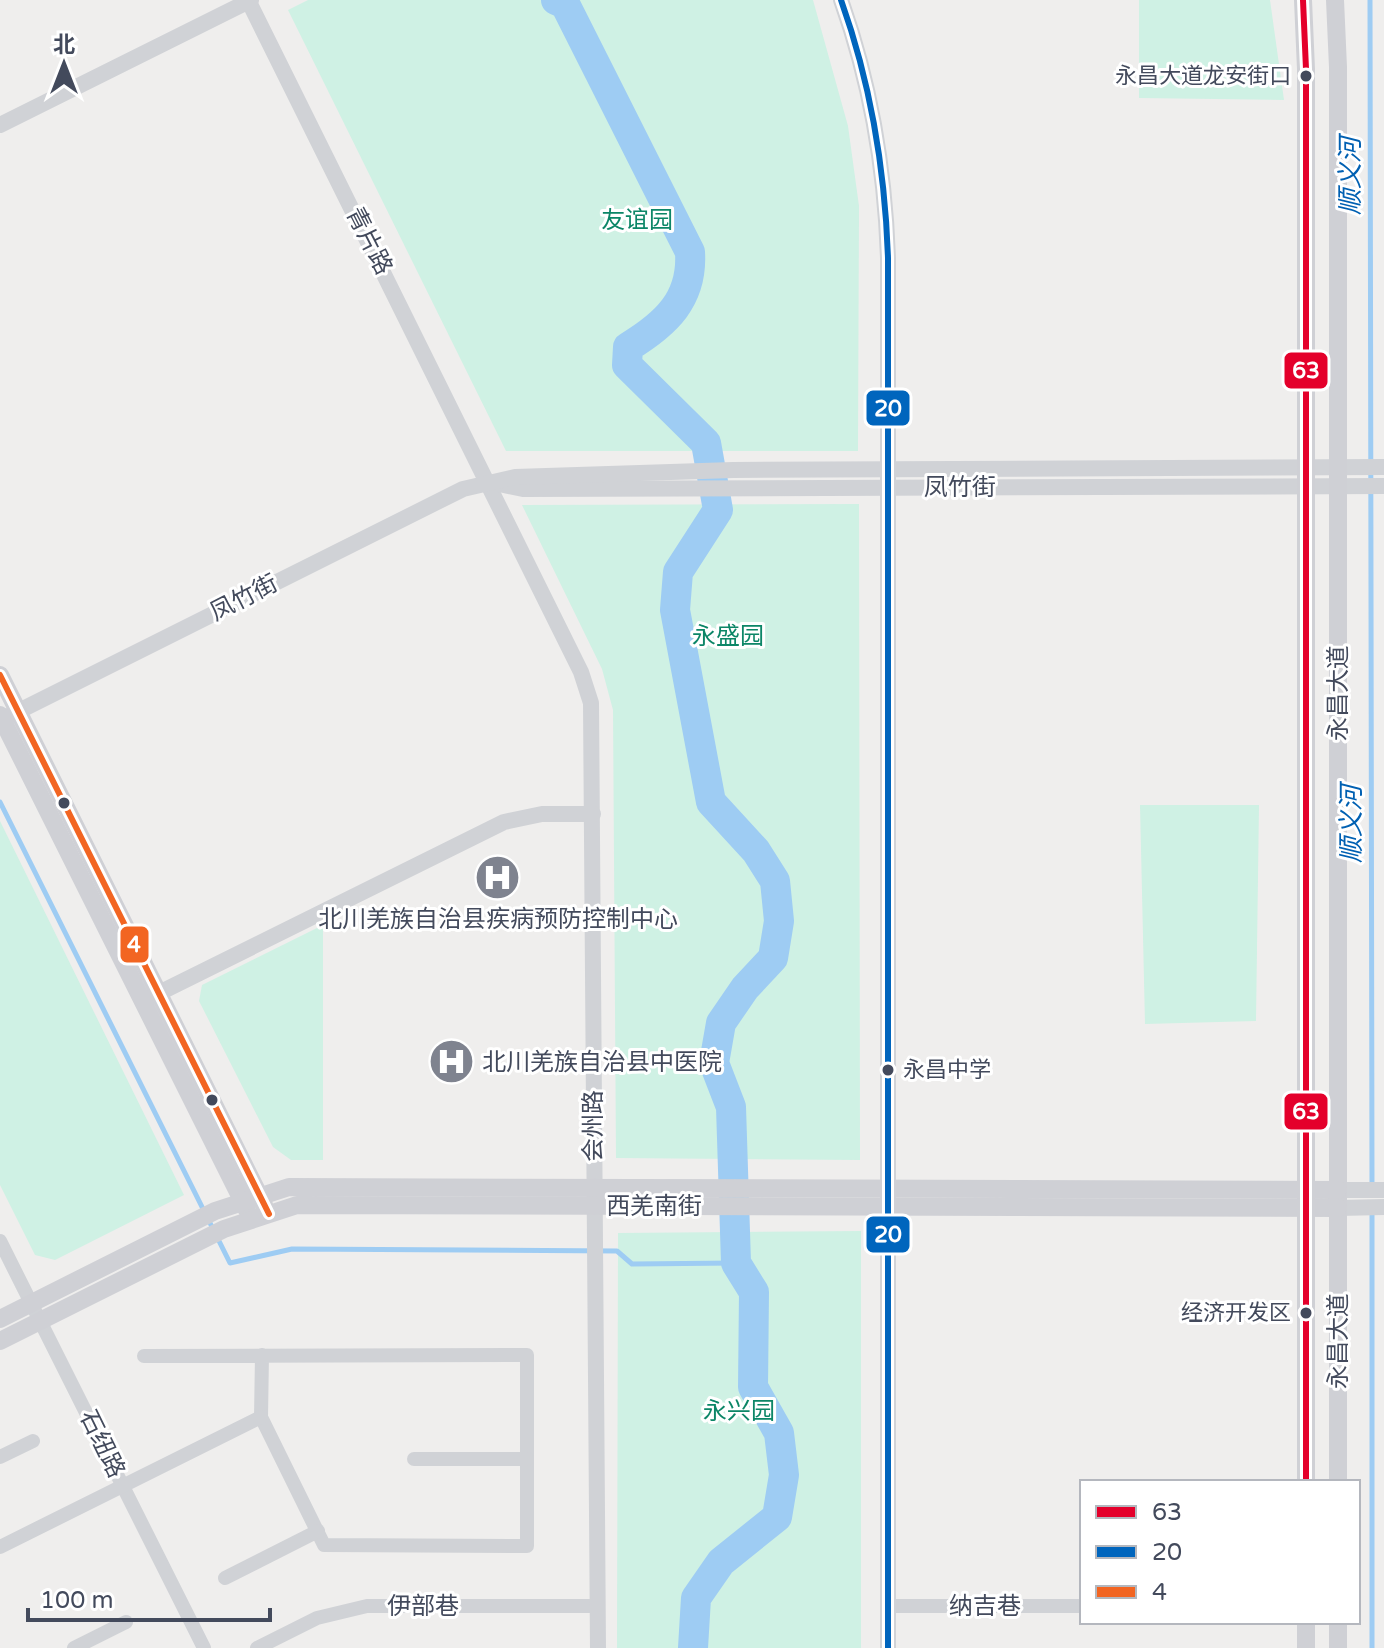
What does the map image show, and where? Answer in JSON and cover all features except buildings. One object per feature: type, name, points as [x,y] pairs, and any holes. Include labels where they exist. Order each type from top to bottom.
[{"type":"main road","name":"永昌大道","points":[[1303,0],[1306,1480]]},
{"type":"main road","name":"永昌大道","points":[[1335,0],[1348,1199],[1338,1480]]},
{"type":"main road","points":[[0,675],[5,716],[260,1217]]},
{"type":"main road","name":"西羌南街","points":[[0,1319],[215,1211],[289,1187],[593,1197]]},
{"type":"main road","name":"西羌南街","points":[[0,1341],[224,1229],[297,1205],[593,1197],[1348,1199]]},
{"type":"main road","points":[[1306,1624],[1306,1648]]},
{"type":"main road","points":[[1338,1624],[1338,1648]]},
{"type":"street","points":[[0,125],[250,0]]},
{"type":"street","name":"青片路","points":[[250,0],[490,482]]},
{"type":"street","points":[[841,0],[870,98],[884,178],[890,488],[888,1648]]},
{"type":"street","name":"凤竹街","points":[[652,481],[733,489],[890,488],[1306,478],[1338,476],[1358,467],[1384,467]]},
{"type":"street","name":"凤竹街","points":[[5,716],[463,489],[490,482],[523,489],[652,481],[733,470],[1306,478]]},
{"type":"street","name":"凤竹街","points":[[1338,476],[1358,486],[1384,486]]},
{"type":"street","name":"会州路","points":[[490,482],[587,688],[593,720],[593,1263],[598,1337],[598,1648]]},
{"type":"street","points":[[151,998],[504,822],[542,814],[593,814]]},
{"type":"street","points":[[1348,1199],[1384,1190]]},
{"type":"street","points":[[1348,1199],[1384,1207]]},
{"type":"street","name":"石纽路","points":[[0,1241],[204,1648]]},
{"type":"street","points":[[144,1356],[262,1355],[527,1355],[527,1546],[324,1545],[261,1417],[262,1355]]},
{"type":"street","points":[[0,1547],[261,1417]]},
{"type":"street","points":[[0,1457],[33,1441]]},
{"type":"street","points":[[414,1459],[527,1459]]},
{"type":"street","points":[[225,1578],[318,1531]]},
{"type":"street","name":"伊部巷","points":[[257,1648],[317,1618],[367,1606],[598,1606]]},
{"type":"street","name":"纳吉巷","points":[[888,1606],[1080,1606]]},
{"type":"street","points":[[74,1648],[126,1622]]},
{"type":"green space","name":"友谊园","points":[[308,0],[813,0],[848,126],[859,206],[858,451],[506,451],[288,10]]},
{"type":"green space","points":[[1139,0],[1270,0],[1284,100],[1139,98]]},
{"type":"green space","name":"永盛园","points":[[859,504],[860,1160],[616,1158],[613,710],[602,669],[522,505]]},
{"type":"green space","points":[[1140,805],[1259,805],[1256,1021],[1145,1024]]},
{"type":"green space","points":[[0,821],[184,1195],[55,1260],[35,1255],[0,1185]]},
{"type":"green space","points":[[323,925],[323,1160],[291,1160],[273,1147],[199,1001],[202,985]]},
{"type":"green space","name":"永兴园","points":[[861,1231],[861,1648],[617,1648],[618,1233]]},
{"type":"waterway","points":[[556,0],[565,4],[690,252],[690,269],[682,297],[665,319],[628,347],[627,365],[706,443],[718,510],[678,572],[675,610],[711,802],[756,851],[775,881],[779,921],[773,958],[745,988],[721,1023],[714,1063],[731,1107],[736,1263],[754,1292],[753,1387],[779,1433],[784,1475],[777,1517],[721,1562],[696,1598],[693,1648]]},
{"type":"waterway","name":"顺义河","points":[[1370,0],[1372,1187]]},
{"type":"waterway","points":[[0,802],[230,1263],[292,1249],[617,1251],[632,1264],[736,1263]]},
{"type":"waterway","name":"顺义河","points":[[1372,1209],[1372,1648]]},
{"type":"transit line","name":"20","points":[[841,0],[861,63],[875,127],[884,192],[888,258],[888,1648]]},
{"type":"transit line","name":"63","points":[[1303,0],[1306,69],[1306,1480]]},
{"type":"transit line","name":"4","points":[[0,675],[269,1214]]},
{"type":"place","name":"永昌大道龙安街口","points":[[1306,76]]},
{"type":"place","name":"北川羌族自治县疾病预防控制中心","points":[[498,877]]},
{"type":"place","name":"北川羌族自治县中医院","points":[[451,1062]]},
{"type":"place","name":"永昌中学","points":[[888,1070]]},
{"type":"place","name":"经济开发区","points":[[1306,1313]]}]
